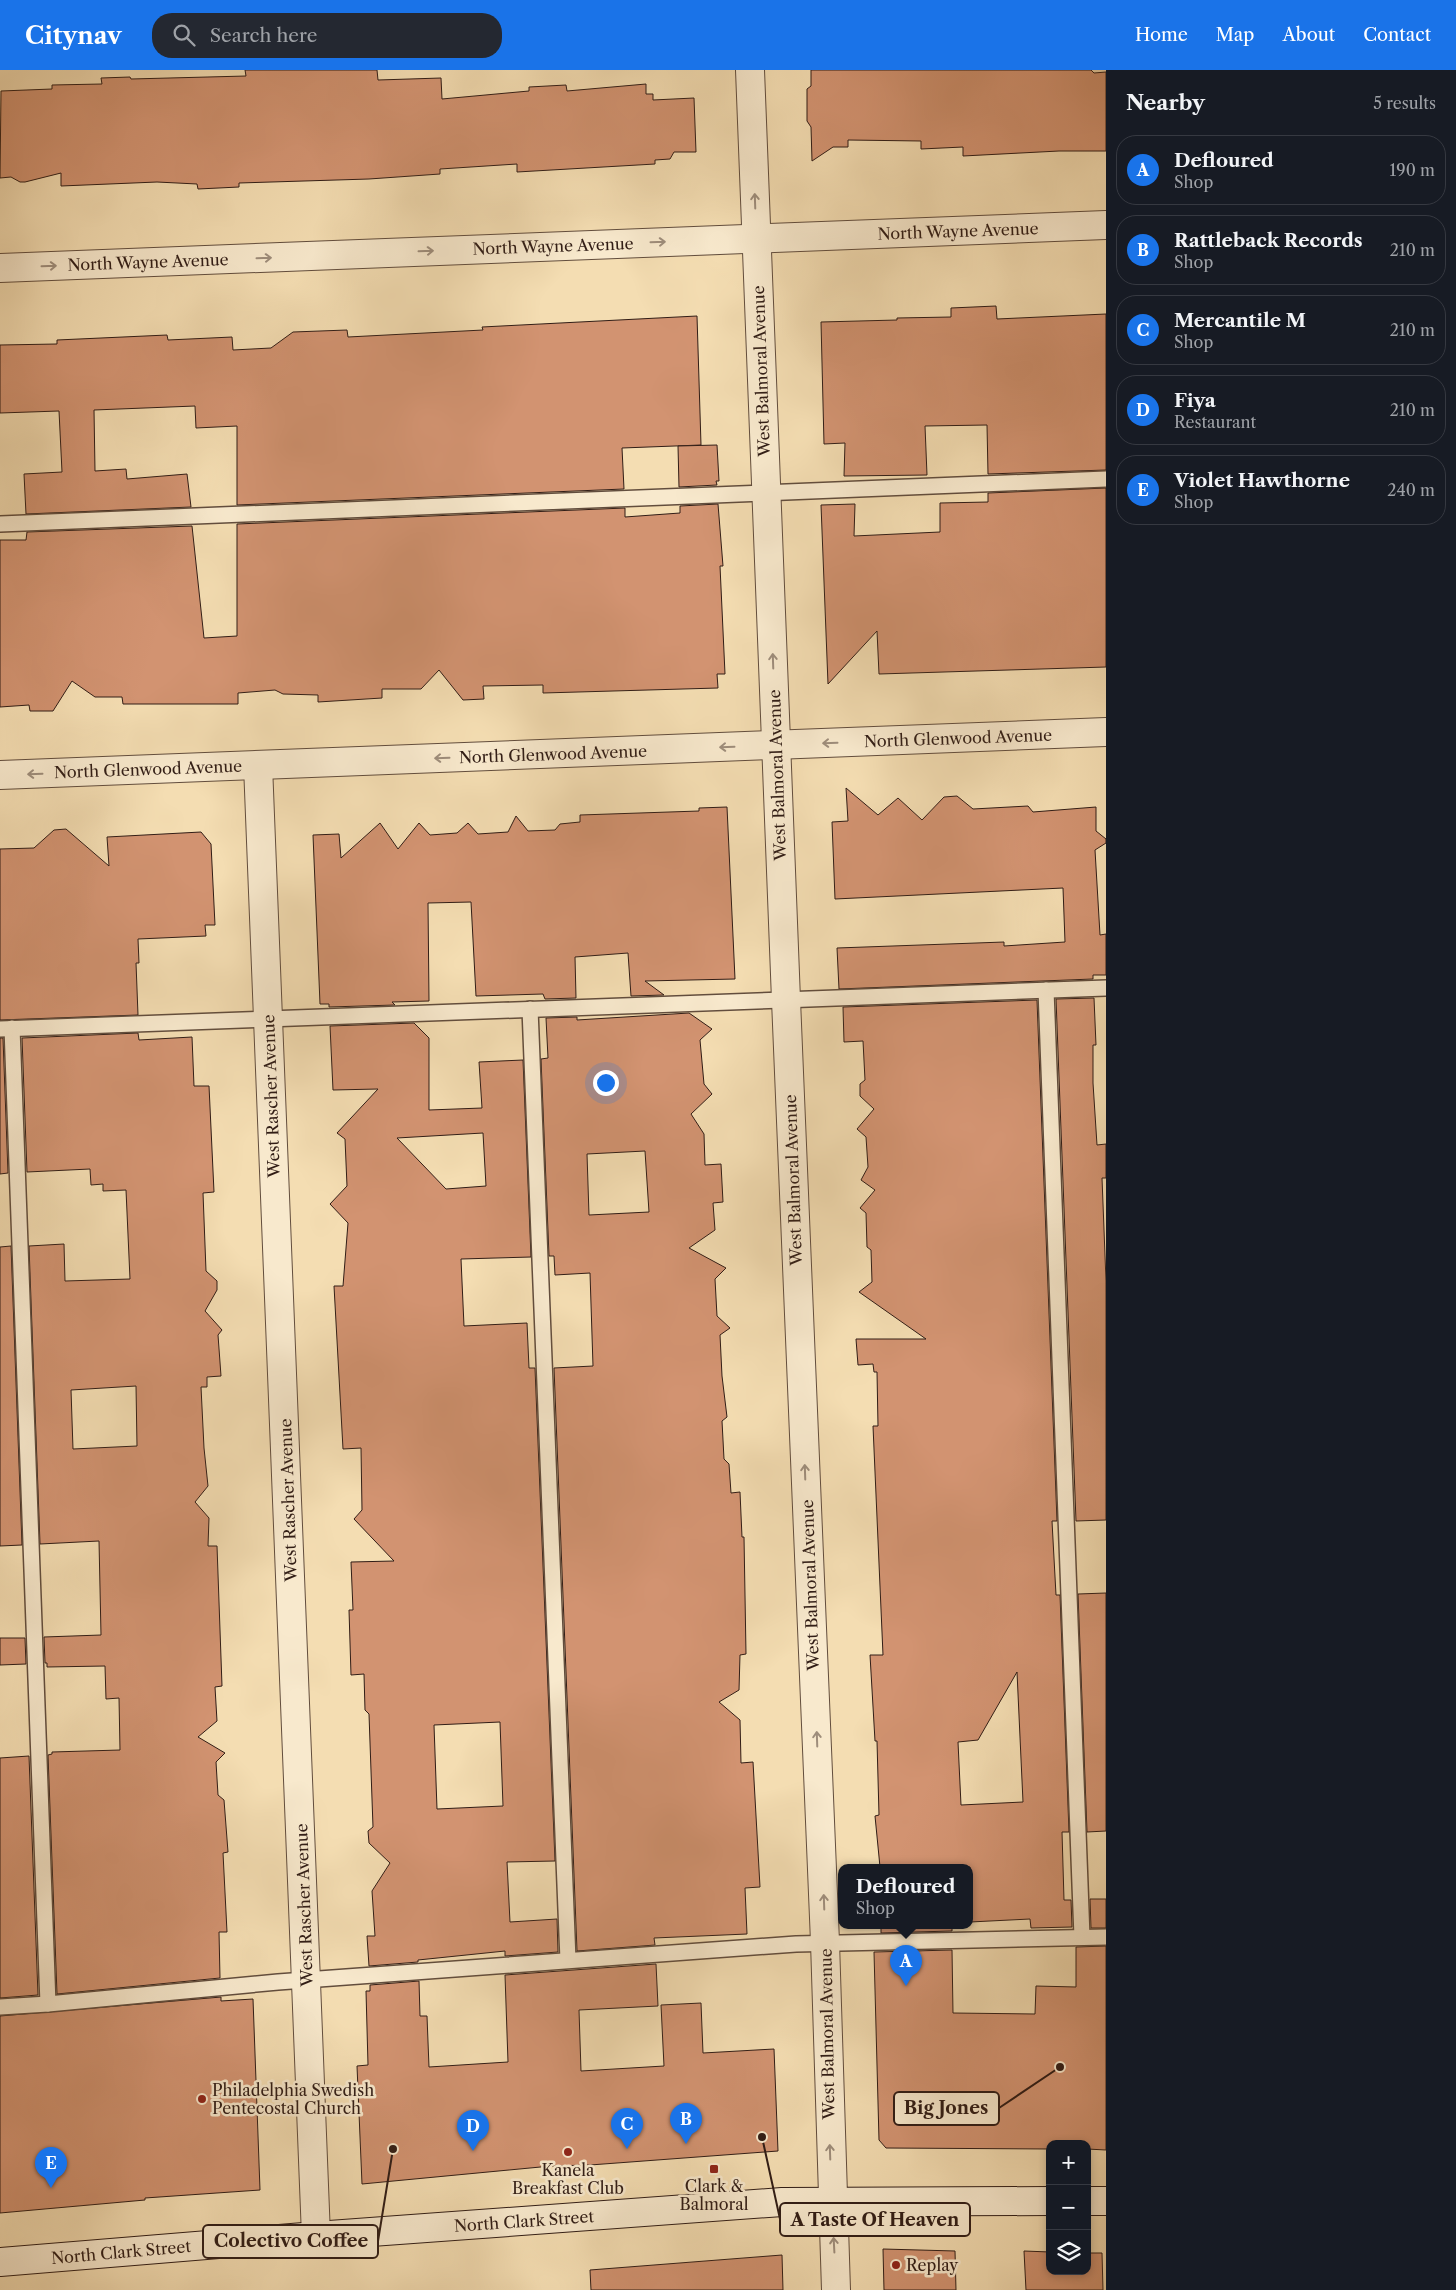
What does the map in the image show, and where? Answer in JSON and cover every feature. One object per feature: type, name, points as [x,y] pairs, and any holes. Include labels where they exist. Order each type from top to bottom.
[{"type":"street","name":"West Balmoral Avenue","points":[[750,70],[775,745],[825,1942],[836,2290]]},
{"type":"street","name":"North Wayne Avenue","points":[[0,268],[1106,225]]},
{"type":"street","name":"North Glenwood Avenue","points":[[0,775],[1106,732]]},
{"type":"street","name":"West Rascher Avenue","points":[[258,765],[316,2236]]},
{"type":"street","name":"North Clark Street","points":[[0,2262],[316,2236],[782,2202],[832,2200],[1046,2201]]},
{"type":"street","points":[[1091,2201],[1106,2201]]},
{"type":"lane","points":[[0,524],[1106,479]]},
{"type":"lane","points":[[48,2004],[6,1028],[1106,988]]},
{"type":"lane","points":[[1046,990],[1082,1937]]},
{"type":"lane","points":[[530,1009],[568,1960]]},
{"type":"lane","points":[[0,2006],[48,2004],[307,1980],[825,1942],[1106,1937]]},
{"type":"building","points":[[245,70],[377,70],[378,80],[441,78],[442,99],[529,91],[529,87],[566,85],[567,91],[646,84],[646,94],[653,94],[653,100],[694,98],[696,152],[674,152],[670,159],[655,160],[655,164],[517,172],[517,164],[440,169],[440,174],[369,179],[239,183],[239,187],[198,189],[197,184],[157,182],[61,186],[61,173],[25,182],[20,182],[11,177],[0,178],[1,91],[52,89],[52,85],[102,84],[101,78],[246,76]]},
{"type":"building","points":[[811,70],[1091,70],[1094,73],[1106,72],[1106,151],[1059,151],[963,156],[963,147],[921,149],[921,141],[848,140],[848,147],[833,147],[812,161],[811,127],[807,121],[807,89],[811,86]]},
{"type":"building","points":[[996,306],[997,319],[1106,314],[1106,470],[988,474],[987,425],[925,426],[927,475],[844,476],[845,443],[824,444],[821,322],[951,317],[951,308]]},
{"type":"building","points":[[697,316],[701,445],[622,448],[624,489],[237,505],[237,426],[196,428],[195,406],[94,410],[95,471],[126,469],[127,479],[187,474],[191,507],[26,514],[24,474],[62,472],[59,411],[0,413],[0,345],[57,344],[57,340],[167,335],[168,340],[232,337],[233,350],[271,348],[293,332],[347,330],[348,337],[483,330],[482,327]]},
{"type":"building","points":[[717,445],[719,481],[716,481],[717,485],[679,487],[678,446]]},
{"type":"building","points":[[1106,488],[1106,667],[879,674],[877,631],[828,684],[821,505],[855,504],[854,536],[940,532],[940,503],[988,502],[988,493]]},
{"type":"building","points":[[718,504],[723,566],[720,566],[725,674],[717,674],[718,688],[543,693],[543,685],[483,686],[484,699],[463,700],[439,670],[421,689],[382,689],[382,698],[318,702],[318,695],[283,694],[275,690],[238,693],[238,704],[123,704],[122,697],[95,697],[72,681],[53,711],[30,711],[29,705],[0,707],[0,540],[26,540],[27,532],[192,526],[204,638],[237,636],[237,524],[625,508],[625,517],[680,513],[680,506]]},
{"type":"building","points":[[846,788],[878,815],[898,798],[922,820],[944,797],[957,796],[973,809],[1028,806],[1033,812],[1096,807],[1096,831],[1106,839],[1106,843],[1095,850],[1100,935],[1106,934],[1106,975],[1093,975],[1093,979],[839,989],[837,948],[1004,942],[1004,946],[1065,942],[1063,888],[835,899],[832,822],[848,821]]},
{"type":"building","points":[[727,807],[735,979],[645,981],[664,995],[631,996],[628,953],[575,957],[576,998],[545,999],[543,994],[476,996],[471,902],[428,903],[429,1001],[392,1002],[395,1005],[329,1007],[329,1004],[320,1004],[313,835],[339,834],[341,858],[380,823],[398,849],[419,823],[430,835],[457,833],[468,823],[478,834],[508,832],[516,816],[528,831],[555,830],[560,824],[580,822],[580,815],[699,811],[699,808]]},
{"type":"building","points":[[66,829],[109,866],[107,837],[201,832],[211,844],[215,925],[205,925],[206,936],[138,939],[139,963],[136,963],[138,1015],[0,1020],[0,849],[34,848],[54,830]]},
{"type":"building","points":[[1094,998],[1096,1045],[1093,1045],[1093,1083],[1097,1145],[1106,1144],[1106,1178],[1102,1178],[1106,1281],[1106,1520],[1076,1521],[1056,999]]},
{"type":"building","points":[[1037,1000],[1057,1521],[1052,1521],[1056,1595],[1060,1595],[1069,1832],[1062,1832],[1064,1900],[1071,1900],[1072,1927],[1031,1928],[1030,1919],[973,1922],[973,1864],[880,1864],[875,1816],[879,1815],[877,1741],[875,1741],[870,1655],[883,1655],[873,1426],[878,1426],[877,1372],[874,1372],[873,1364],[858,1365],[856,1339],[926,1339],[859,1292],[872,1282],[871,1250],[867,1247],[866,1213],[860,1208],[875,1190],[861,1180],[868,1167],[866,1137],[857,1129],[874,1109],[860,1096],[860,1084],[865,1080],[863,1041],[844,1042],[843,1007]],"holes":[[[1017,1672],[1023,1802],[961,1805],[958,1742],[978,1740]]]},
{"type":"building","points":[[689,1013],[712,1029],[700,1040],[704,1084],[712,1094],[691,1114],[704,1134],[705,1165],[721,1164],[723,1202],[713,1203],[715,1230],[689,1248],[726,1268],[715,1279],[717,1316],[730,1328],[720,1335],[727,1417],[722,1421],[724,1459],[729,1464],[731,1493],[740,1492],[742,1537],[744,1537],[746,1654],[740,1655],[739,1690],[719,1702],[740,1720],[741,1763],[753,1762],[760,1887],[745,1888],[747,1934],[654,1938],[655,1945],[577,1951],[554,1368],[593,1366],[590,1273],[555,1275],[554,1256],[549,1256],[541,1059],[548,1058],[546,1018],[577,1017],[577,1020]],"holes":[[[645,1151],[649,1212],[589,1215],[587,1154]]]},
{"type":"building","points":[[414,1023],[429,1038],[429,1110],[482,1108],[479,1062],[523,1060],[531,1257],[461,1259],[464,1326],[527,1323],[529,1368],[535,1368],[555,1861],[507,1862],[510,1922],[557,1919],[558,1952],[505,1956],[505,1951],[369,1966],[367,1936],[375,1936],[372,1891],[390,1863],[369,1843],[368,1831],[373,1827],[369,1714],[365,1710],[364,1674],[351,1675],[349,1610],[353,1610],[351,1562],[394,1561],[354,1519],[362,1510],[361,1448],[343,1449],[334,1286],[343,1286],[348,1223],[330,1204],[347,1186],[345,1139],[337,1133],[378,1089],[333,1090],[330,1026]],"holes":[[[483,1133],[486,1186],[446,1189],[397,1138]],[[500,1722],[503,1806],[437,1809],[434,1725]]]},
{"type":"building","points":[[138,1033],[139,1040],[192,1037],[194,1086],[209,1086],[214,1192],[203,1193],[206,1271],[217,1281],[217,1290],[205,1311],[222,1330],[218,1335],[221,1376],[207,1377],[207,1387],[201,1387],[208,1486],[195,1502],[209,1518],[208,1546],[217,1546],[222,1686],[215,1687],[217,1721],[198,1737],[225,1753],[216,1762],[218,1795],[224,1800],[228,1852],[223,1853],[227,1932],[219,1932],[220,1978],[57,1994],[48,1755],[52,1754],[52,1752],[120,1750],[119,1698],[106,1699],[105,1666],[47,1667],[47,1663],[45,1663],[44,1637],[101,1635],[99,1541],[40,1544],[29,1246],[64,1244],[65,1281],[130,1279],[126,1190],[103,1191],[103,1184],[91,1185],[90,1169],[27,1172],[22,1038]],"holes":[[[136,1386],[137,1446],[73,1449],[71,1390]]]},
{"type":"building","points":[[0,1038],[3,1038],[8,1173],[0,1174]]},
{"type":"building","points":[[11,1246],[22,1545],[0,1546],[0,1247]]},
{"type":"building","points":[[1106,1593],[1106,1831],[1087,1832],[1078,1594]]},
{"type":"building","points":[[0,1638],[25,1638],[26,1664],[0,1665]]},
{"type":"building","points":[[29,1756],[38,1995],[0,1998],[0,1758]]},
{"type":"building","points":[[1090,1899],[1106,1899],[1106,1928],[1091,1928]]},
{"type":"building","points":[[881,1929],[952,1929],[952,1931],[881,1933]]},
{"type":"building","points":[[1106,1946],[1106,2150],[1091,2149],[1091,2140],[1046,2140],[1046,2149],[886,2148],[879,2140],[874,1952],[952,1950],[953,2013],[1035,2014],[1036,1986],[1076,1987],[1076,1947]]},
{"type":"building","points":[[656,1964],[658,2006],[579,2010],[581,2071],[664,2066],[661,2005],[701,2003],[703,2053],[774,2049],[778,2151],[590,2165],[551,2166],[362,2184],[357,2066],[368,2065],[366,1991],[370,1991],[370,1985],[419,1981],[420,2016],[427,2016],[429,2067],[508,2062],[505,1975]]},
{"type":"building","points":[[221,1997],[221,2001],[253,1999],[260,2190],[145,2198],[145,2200],[0,2213],[0,2016]]},
{"type":"building","points":[[883,2249],[955,2251],[956,2290],[884,2290]]},
{"type":"building","points":[[1024,2251],[1046,2252],[1046,2275],[1091,2275],[1091,2253],[1102,2253],[1103,2290],[1026,2290]]},
{"type":"building","points":[[782,2255],[783,2290],[591,2290],[590,2270]]},
{"type":"place","name":"Defloured","points":[[906,1986]]},
{"type":"place","name":"Big Jones","points":[[1060,2067]]},
{"type":"place","name":"Philadelphia Swedish Pentecostal Church","points":[[202,2099]]},
{"type":"place","name":"A Taste Of Heaven","points":[[762,2137]]},
{"type":"place","name":"Rattleback Records","points":[[686,2144]]},
{"type":"place","name":"Colectivo Coffee","points":[[393,2149]]},
{"type":"place","name":"Mercantile M","points":[[627,2149]]},
{"type":"place","name":"Fiya","points":[[473,2151]]},
{"type":"place","name":"Kanela Breakfast Club","points":[[568,2152]]},
{"type":"place","name":"Clark & Balmoral","points":[[714,2169]]},
{"type":"place","name":"Violet Hawthorne","points":[[51,2188]]},
{"type":"place","name":"Replay","points":[[896,2265]]}]
